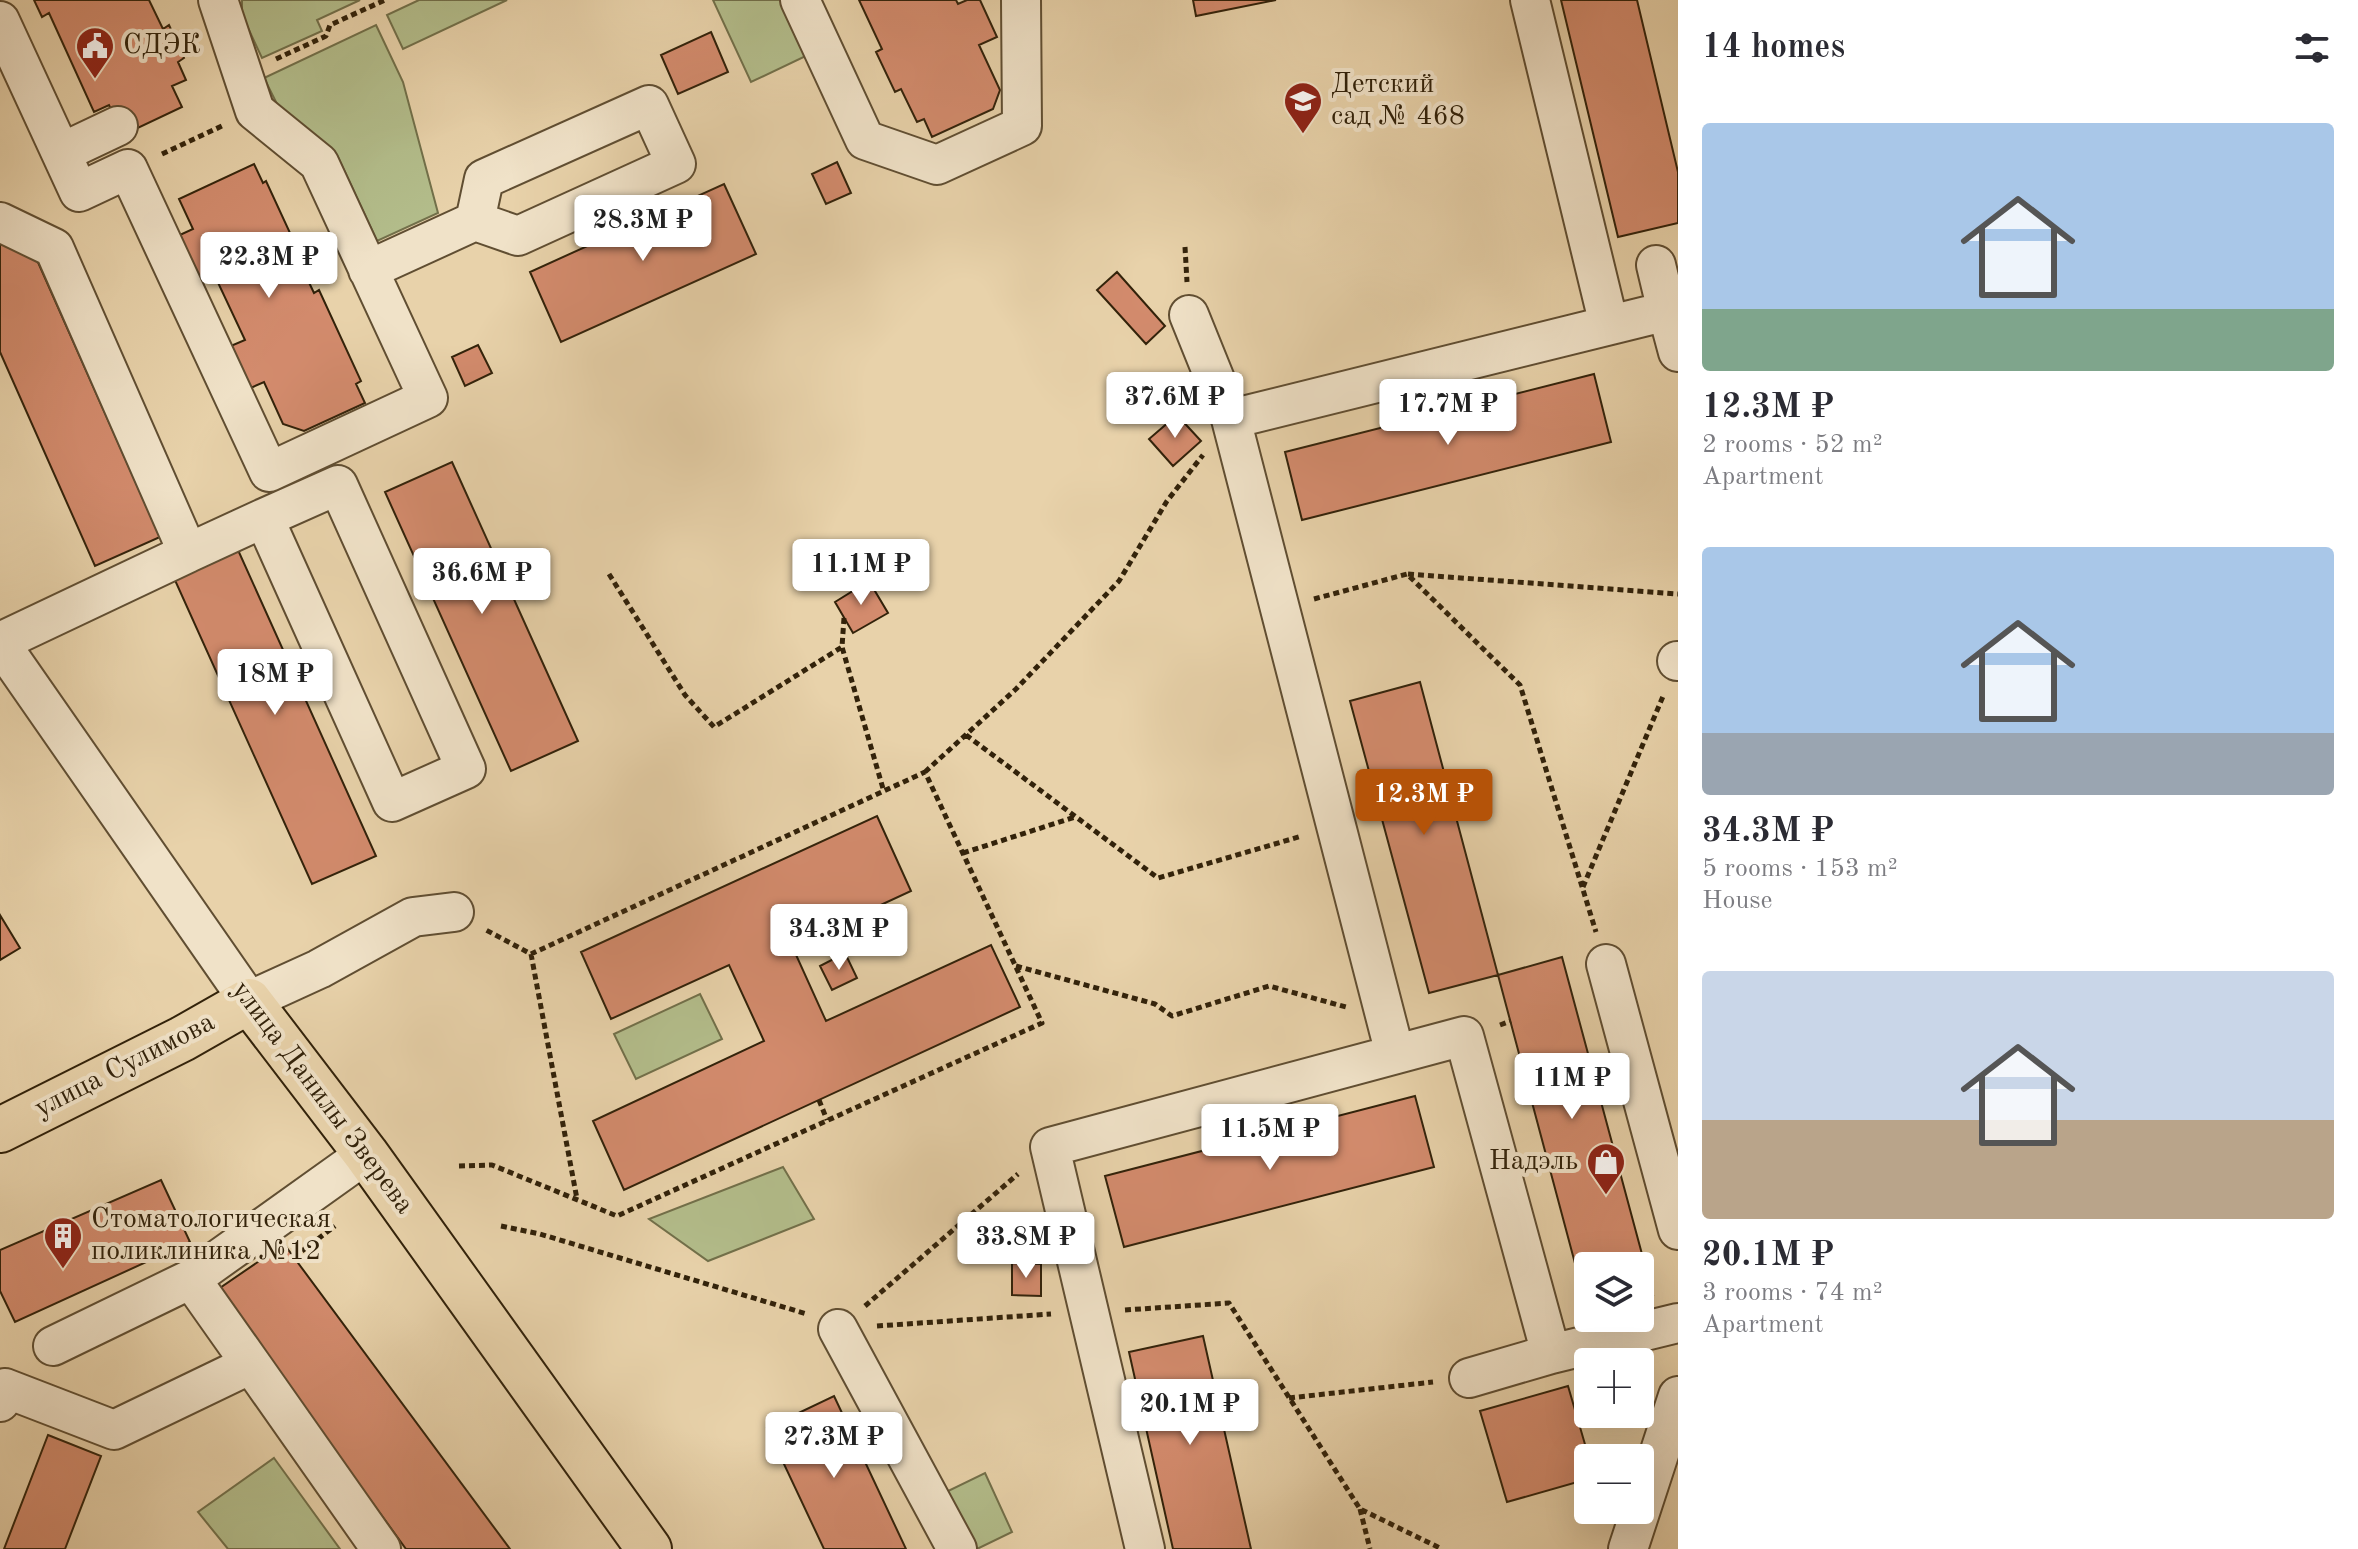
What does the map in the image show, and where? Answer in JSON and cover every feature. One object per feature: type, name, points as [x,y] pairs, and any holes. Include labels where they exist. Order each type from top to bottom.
[{"type":"main road","name":"улица Сулимова","points":[[0,1130],[182,1039],[249,1001]]},
{"type":"main road","name":"улица Данилы Зверева","points":[[249,1001],[366,1154],[649,1549]]},
{"type":"street","points":[[0,21],[79,192],[128,169],[269,472],[428,398],[319,163],[255,111],[218,0]]},
{"type":"street","points":[[800,0],[865,140],[937,165],[1022,126],[1021,0]]},
{"type":"street","points":[[1530,0],[1609,325]]},
{"type":"street","points":[[368,270],[475,221],[518,236],[676,164],[649,105],[484,179],[475,221]]},
{"type":"street","points":[[61,153],[118,126]]},
{"type":"street","points":[[0,222],[54,248],[188,553]]},
{"type":"street","points":[[1656,265],[1678,352]]},
{"type":"street","points":[[1231,419],[1667,311]]},
{"type":"street","points":[[1189,315],[1231,419],[1395,1054]]},
{"type":"street","points":[[0,643],[188,553],[264,518],[338,485],[466,769],[392,802],[264,518]]},
{"type":"street","name":"улица Данилы Зверева","points":[[0,643],[249,1001]]},
{"type":"street","points":[[249,1001],[319,969],[413,917],[454,912]]},
{"type":"street","points":[[1606,964],[1678,1230]]},
{"type":"street","points":[[1145,1549],[1050,1147],[1464,1036],[1551,1354]]},
{"type":"street","points":[[53,1346],[191,1279],[366,1154]]},
{"type":"street","points":[[191,1279],[381,1549]]},
{"type":"street","points":[[1469,1378],[1678,1323]]},
{"type":"street","points":[[838,1329],[957,1549]]},
{"type":"street","points":[[0,1402],[5,1388],[114,1430],[251,1364]]},
{"type":"street","points":[[1628,1549],[1678,1396]]},
{"type":"path","points":[[243,74],[326,36],[330,25],[385,0]]},
{"type":"path","points":[[128,169],[255,111]]},
{"type":"path","points":[[531,954],[925,772],[1016,689],[1119,581],[1167,501],[1231,419]]},
{"type":"path","points":[[609,574],[685,695],[714,727],[842,647]]},
{"type":"path","points":[[1407,574],[1520,685],[1606,964]]},
{"type":"path","points":[[1282,608],[1407,574],[1678,594]]},
{"type":"path","points":[[844,618],[842,647],[884,792]]},
{"type":"path","points":[[1583,888],[1678,661]]},
{"type":"path","points":[[966,735],[1158,878],[1338,826]]},
{"type":"path","points":[[459,1166],[492,1165],[617,1216],[1042,1023],[925,772]]},
{"type":"path","points":[[963,853],[1076,817]]},
{"type":"path","points":[[454,912],[531,954]]},
{"type":"path","points":[[531,954],[577,1200]]},
{"type":"path","points":[[1016,966],[1155,1004],[1172,1016],[1269,986],[1385,1017]]},
{"type":"path","points":[[819,1100],[827,1120]]},
{"type":"path","points":[[838,1329],[1050,1147]]},
{"type":"path","points":[[294,1257],[339,1223]]},
{"type":"path","points":[[501,1226],[540,1234],[797,1309],[838,1329],[1229,1303],[1360,1509],[1370,1549]]},
{"type":"path","points":[[1289,1398],[1469,1378]]},
{"type":"path","points":[[1360,1509],[1442,1549]]},
{"type":"green space","points":[[242,0],[360,0],[317,20],[322,31],[262,58],[242,15]]},
{"type":"green space","points":[[419,0],[507,0],[403,49],[387,15]]},
{"type":"green space","points":[[713,0],[785,0],[810,54],[751,82]]},
{"type":"green space","points":[[376,25],[403,82],[438,213],[377,241],[337,155],[281,112],[264,78]]},
{"type":"green space","points":[[700,994],[722,1039],[636,1079],[614,1034]]},
{"type":"green space","points":[[783,1167],[814,1219],[708,1261],[649,1219]]},
{"type":"green space","points":[[274,1458],[340,1549],[228,1549],[198,1512]]},
{"type":"green space","points":[[985,1473],[1012,1532],[971,1549],[944,1493]]},
{"type":"building","points":[[34,0],[149,0],[163,29],[169,25],[184,58],[178,62],[186,80],[172,86],[182,107],[123,135],[109,105],[94,112],[49,13],[42,17]]},
{"type":"building","points":[[859,0],[956,0],[958,4],[980,0],[997,37],[979,45],[1000,90],[993,109],[932,137],[924,119],[917,122],[901,89],[895,92],[876,52],[882,49]]},
{"type":"building","points":[[1193,0],[1276,0],[1196,16]]},
{"type":"building","points":[[1561,0],[1637,0],[1678,172],[1678,223],[1618,237]]},
{"type":"building","points":[[711,32],[728,72],[678,94],[661,55]]},
{"type":"building","points":[[837,162],[851,193],[826,204],[812,174]]},
{"type":"building","points":[[254,164],[263,183],[266,181],[308,272],[305,274],[314,293],[319,290],[361,381],[356,384],[365,403],[304,431],[283,424],[264,382],[246,390],[226,348],[245,340],[214,274],[192,284],[171,239],[193,229],[179,199]]},
{"type":"building","points":[[724,184],[756,254],[561,342],[530,272]]},
{"type":"building","points":[[25,233],[160,537],[95,566],[0,352],[0,245]]},
{"type":"building","points":[[1117,272],[1165,326],[1146,344],[1097,290]]},
{"type":"building","points":[[478,345],[492,373],[465,386],[452,357]]},
{"type":"building","points":[[1594,374],[1611,442],[1302,520],[1285,452]]},
{"type":"building","points":[[1177,415],[1201,441],[1173,466],[1149,439]]},
{"type":"building","points":[[452,462],[578,741],[511,771],[385,492]]},
{"type":"building","points":[[238,550],[376,856],[312,884],[174,578]]},
{"type":"building","points":[[869,581],[888,613],[853,633],[835,602]]},
{"type":"building","points":[[1420,682],[1498,975],[1429,993],[1350,701]]},
{"type":"building","points":[[877,816],[911,891],[792,946],[826,1021],[991,945],[1020,1007],[624,1190],[593,1121],[764,1041],[729,965],[611,1019],[581,952]]},
{"type":"building","points":[[0,915],[20,948],[0,960]]},
{"type":"building","points":[[0,915],[20,948],[0,960]]},
{"type":"building","points":[[845,953],[857,978],[832,990],[820,966]]},
{"type":"building","points":[[1562,957],[1641,1252],[1574,1252],[1574,1260],[1498,975]]},
{"type":"building","points":[[1415,1096],[1434,1167],[1124,1247],[1105,1176]]},
{"type":"building","name":"Стоматологическая поликлиника №12","points":[[161,1180],[190,1242],[15,1322],[0,1291],[0,1250]]},
{"type":"building","points":[[284,1244],[510,1549],[406,1549],[217,1290]]},
{"type":"building","points":[[1012,1263],[1041,1264],[1041,1296],[1012,1295]]},
{"type":"building","points":[[1203,1336],[1251,1549],[1173,1549],[1129,1352]]},
{"type":"building","points":[[1568,1386],[1574,1407],[1574,1428],[1580,1428],[1585,1444],[1574,1444],[1574,1483],[1507,1502],[1480,1411]]},
{"type":"building","points":[[834,1396],[906,1549],[824,1549],[767,1428]]},
{"type":"building","points":[[48,1435],[101,1456],[65,1549],[4,1549]]},
{"type":"place","name":"СДЭК","points":[[95,80]]},
{"type":"place","name":"Детский сад № 468","points":[[1303,135]]},
{"type":"place","name":"Надэль","points":[[1606,1196]]},
{"type":"place","name":"Стоматологическая поликлиника №12","points":[[63,1270]]}]
